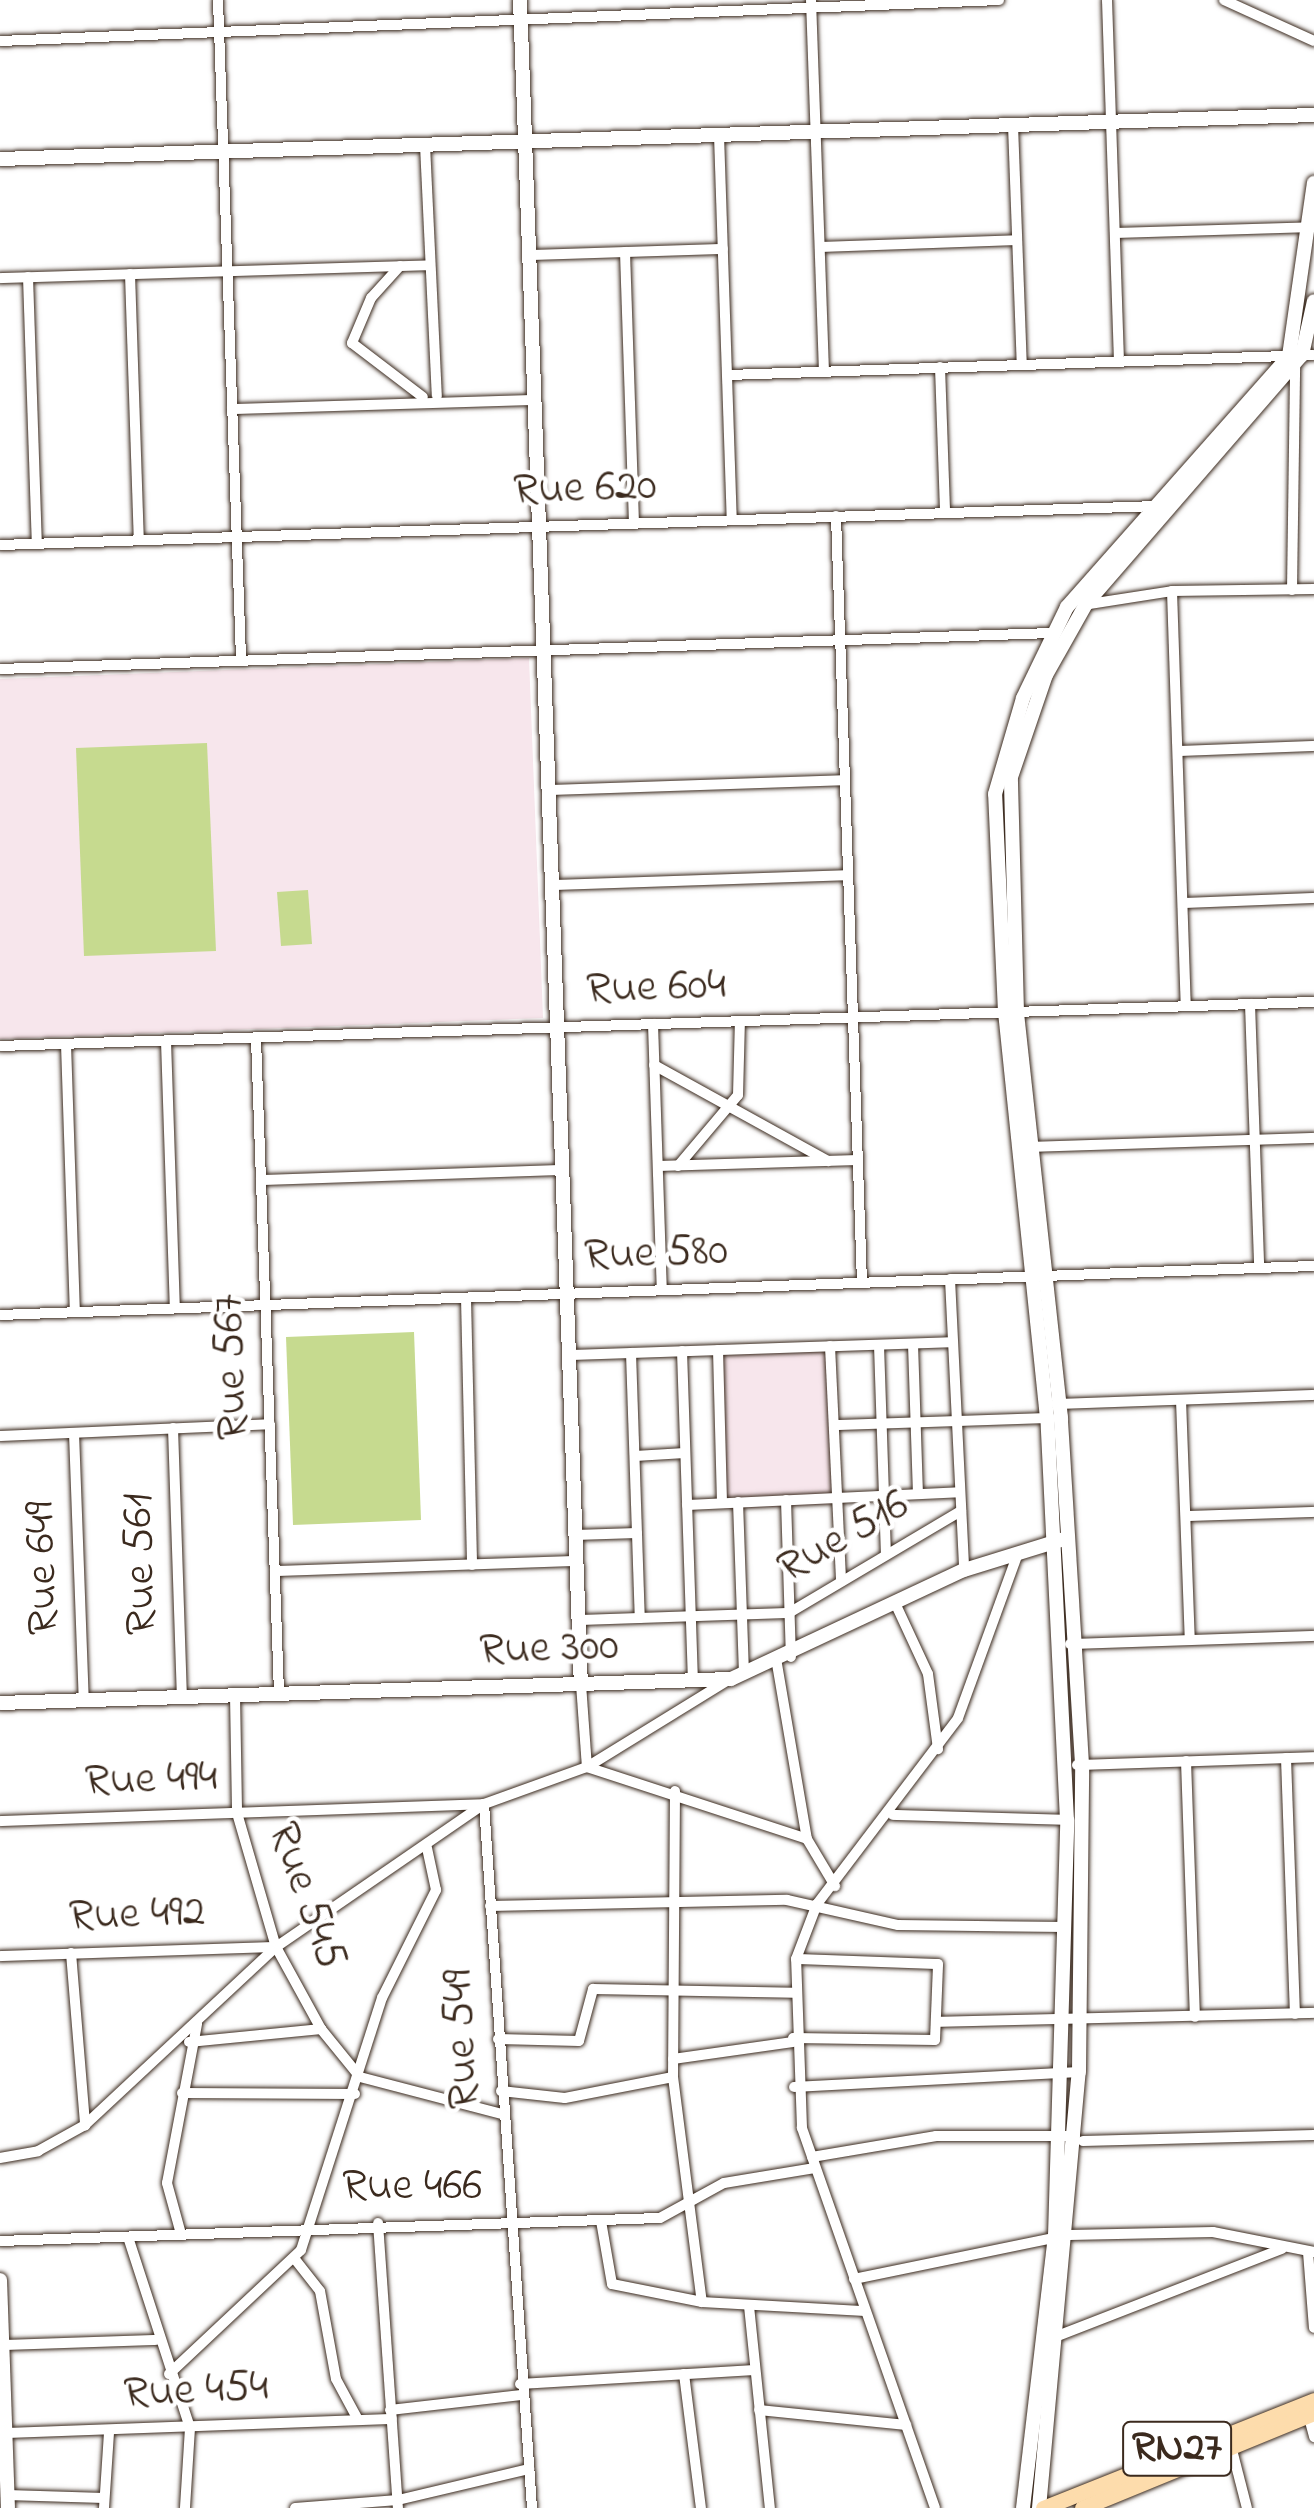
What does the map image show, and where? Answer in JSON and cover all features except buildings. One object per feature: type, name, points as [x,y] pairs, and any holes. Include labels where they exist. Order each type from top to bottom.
[{"type":"main road","points":[[520,0],[581,1684]]},
{"type":"main road","points":[[0,159],[1314,114]]},
{"type":"main road","points":[[1023,2508],[1073,2138],[1078,1644],[1062,1539],[1040,1276],[1011,1012],[995,794],[1052,633],[1067,608],[1155,506],[1300,357],[1314,183]]},
{"type":"main road","points":[[1011,1012],[1011,776],[1046,675],[1086,604],[1300,357],[1314,301]]},
{"type":"main road","points":[[1062,1539],[1060,1644],[1074,1765],[1068,1820],[1066,1926],[1072,2021]]},
{"type":"main road","name":"Rue 300","points":[[0,1703],[738,1676],[784,1661],[964,1570],[1020,1547],[1062,1539]]},
{"type":"main road","points":[[1041,2508],[1060,2336],[1062,2235]]},
{"type":"main road","points":[[0,2280],[3,2453],[8,2501]]},
{"type":"main road","name":"RN27","points":[[1041,2508],[1226,2427],[1312,2409]]},
{"type":"main road","name":"RN27","points":[[1082,2508],[1230,2441],[1312,2409]]},
{"type":"street","points":[[218,0],[240,660]]},
{"type":"street","points":[[0,41],[811,4],[1000,0]]},
{"type":"street","points":[[1107,0],[1119,361]]},
{"type":"street","points":[[1224,0],[1314,41]]},
{"type":"street","points":[[811,4],[824,371]]},
{"type":"street","points":[[1013,125],[1022,365]]},
{"type":"street","points":[[720,135],[732,520]]},
{"type":"street","points":[[425,145],[437,396]]},
{"type":"street","points":[[1115,232],[1312,228]]},
{"type":"street","points":[[820,247],[1017,240]]},
{"type":"street","points":[[529,256],[723,249]]},
{"type":"street","points":[[625,252],[634,523]]},
{"type":"street","points":[[400,266],[371,298],[352,344],[424,397]]},
{"type":"street","points":[[0,278],[429,266]]},
{"type":"street","points":[[130,274],[140,540]]},
{"type":"street","points":[[28,277],[37,543]]},
{"type":"street","points":[[728,374],[1300,357],[1292,590]]},
{"type":"street","points":[[940,367],[945,513]]},
{"type":"street","points":[[232,409],[437,396],[534,400]]},
{"type":"street","name":"Rue 620","points":[[0,545],[1173,505]]},
{"type":"street","points":[[836,516],[862,1282]]},
{"type":"street","points":[[1067,608],[1172,592],[1314,589]]},
{"type":"street","points":[[1172,592],[1186,1006]]},
{"type":"street","points":[[0,668],[1052,633]]},
{"type":"street","points":[[1178,751],[1314,746]]},
{"type":"street","points":[[548,790],[845,780]]},
{"type":"street","points":[[552,886],[848,876]]},
{"type":"street","points":[[1183,903],[1314,898]]},
{"type":"street","name":"Rue 604","points":[[0,1046],[1314,1002]]},
{"type":"street","points":[[1250,1004],[1258,1268]]},
{"type":"street","points":[[678,1166],[731,1102],[743,1080],[740,1021]]},
{"type":"street","points":[[653,1024],[662,1290]]},
{"type":"street","name":"Rue 567","points":[[256,1038],[279,1694]]},
{"type":"street","points":[[166,1040],[175,1308]]},
{"type":"street","points":[[66,1044],[75,1312]]},
{"type":"street","points":[[654,1065],[731,1102],[828,1161]]},
{"type":"street","points":[[1026,1147],[1314,1138]]},
{"type":"street","points":[[658,1166],[858,1160]]},
{"type":"street","points":[[261,1180],[562,1170]]},
{"type":"street","name":"Rue 580","points":[[0,1315],[1314,1266]]},
{"type":"street","points":[[950,1279],[964,1570]]},
{"type":"street","points":[[466,1298],[472,1564]]},
{"type":"street","points":[[569,1355],[953,1342]]},
{"type":"street","points":[[879,1344],[886,1554]]},
{"type":"street","points":[[913,1344],[918,1494]]},
{"type":"street","points":[[830,1346],[841,1581]]},
{"type":"street","points":[[718,1350],[722,1503]]},
{"type":"street","points":[[682,1351],[693,1680]]},
{"type":"street","points":[[631,1353],[640,1618]]},
{"type":"street","points":[[836,1425],[956,1421],[1182,1400],[1314,1395]]},
{"type":"street","points":[[1182,1400],[1190,1640]]},
{"type":"street","points":[[0,1436],[270,1424]]},
{"type":"street","name":"Rue 561","points":[[173,1428],[182,1697]]},
{"type":"street","name":"Rue 649","points":[[74,1432],[84,1700]]},
{"type":"street","points":[[634,1456],[686,1453]]},
{"type":"street","points":[[687,1504],[960,1492]]},
{"type":"street","points":[[786,1500],[790,1614],[784,1661],[807,1839],[835,1886]]},
{"type":"street","points":[[0,2158],[38,2152],[85,2126],[179,2042],[276,1946],[427,1848],[484,1804],[588,1767],[738,1676],[742,1615],[738,1502]]},
{"type":"street","name":"Rue 516","points":[[578,1620],[790,1614],[961,1512]]},
{"type":"street","points":[[1186,1516],[1314,1512]]},
{"type":"street","points":[[575,1535],[637,1533]]},
{"type":"street","points":[[936,2508],[814,2162],[794,2087],[796,1959],[817,1904],[893,1815],[938,1749],[1020,1547]]},
{"type":"street","points":[[275,1572],[576,1561]]},
{"type":"street","points":[[896,1605],[928,1674],[938,1749]]},
{"type":"street","points":[[1060,1644],[1314,1636]]},
{"type":"street","points":[[581,1684],[588,1767]]},
{"type":"street","name":"Rue 545","points":[[235,1696],[238,1813],[276,1946],[321,2029],[360,2076]]},
{"type":"street","points":[[1074,1765],[1314,1757]]},
{"type":"street","points":[[1286,1758],[1295,2014]]},
{"type":"street","points":[[1186,1761],[1195,2017]]},
{"type":"street","points":[[588,1767],[675,1791],[807,1839]]},
{"type":"street","points":[[675,1791],[673,2077],[702,2302]]},
{"type":"street","name":"Rue 494","points":[[0,1821],[484,1804]]},
{"type":"street","name":"Rue 549","points":[[484,1804],[520,2390],[532,2508]]},
{"type":"street","points":[[893,1815],[1068,1820]]},
{"type":"street","points":[[170,2374],[294,2258],[313,2224],[382,1998],[436,1890],[427,1848]]},
{"type":"street","points":[[490,1906],[817,1904],[898,1925],[1066,1926]]},
{"type":"street","name":"Rue 492","points":[[0,1956],[276,1946]]},
{"type":"street","points":[[71,1954],[85,2126]]},
{"type":"street","points":[[673,2059],[793,2040],[935,2040],[938,1964],[796,1959]]},
{"type":"street","points":[[498,2039],[580,2041],[588,1990],[794,1993]]},
{"type":"street","points":[[936,2022],[1314,2013]]},
{"type":"street","points":[[181,2234],[167,2183],[198,2020]]},
{"type":"street","points":[[179,2042],[321,2029]]},
{"type":"street","points":[[794,2087],[1072,2072]]},
{"type":"street","points":[[360,2076],[502,2114]]},
{"type":"street","points":[[501,2091],[565,2098],[673,2077]]},
{"type":"street","points":[[182,2093],[354,2094]]},
{"type":"street","name":"Rue 466","points":[[0,2241],[313,2224],[660,2218],[724,2183],[936,2136],[1314,2135]]},
{"type":"street","points":[[601,2221],[608,2281],[702,2302],[865,2311]]},
{"type":"street","points":[[378,2223],[398,2504]]},
{"type":"street","points":[[854,2279],[1062,2235],[1213,2232],[1311,2252],[1314,2328]]},
{"type":"street","points":[[128,2236],[156,2340],[190,2428],[185,2508]]},
{"type":"street","points":[[1060,2336],[1283,2249]]},
{"type":"street","points":[[294,2258],[320,2291],[336,2380],[357,2418]]},
{"type":"street","points":[[749,2306],[770,2508]]},
{"type":"street","points":[[1,2338],[156,2340]]},
{"type":"street","name":"Rue 454","points":[[5,2433],[109,2432],[357,2418],[520,2390],[755,2370]]},
{"type":"street","points":[[684,2374],[701,2508]]},
{"type":"street","points":[[1312,2409],[1314,2437]]},
{"type":"street","points":[[758,2410],[906,2425]]},
{"type":"street","points":[[8,2501],[104,2503],[109,2432]]},
{"type":"street","points":[[1230,2441],[1247,2508]]},
{"type":"street","points":[[294,2508],[398,2504],[529,2469]]},
{"type":"shaded area","points":[[529,658],[543,1018],[0,1039],[0,679]]},
{"type":"shaded area","points":[[831,1351],[837,1504],[724,1509],[718,1355]]},
{"type":"green space","points":[[207,743],[216,951],[84,956],[76,748]]},
{"type":"green space","points":[[308,890],[312,944],[281,946],[277,892]]},
{"type":"green space","points":[[414,1332],[421,1520],[293,1525],[286,1337]]}]
